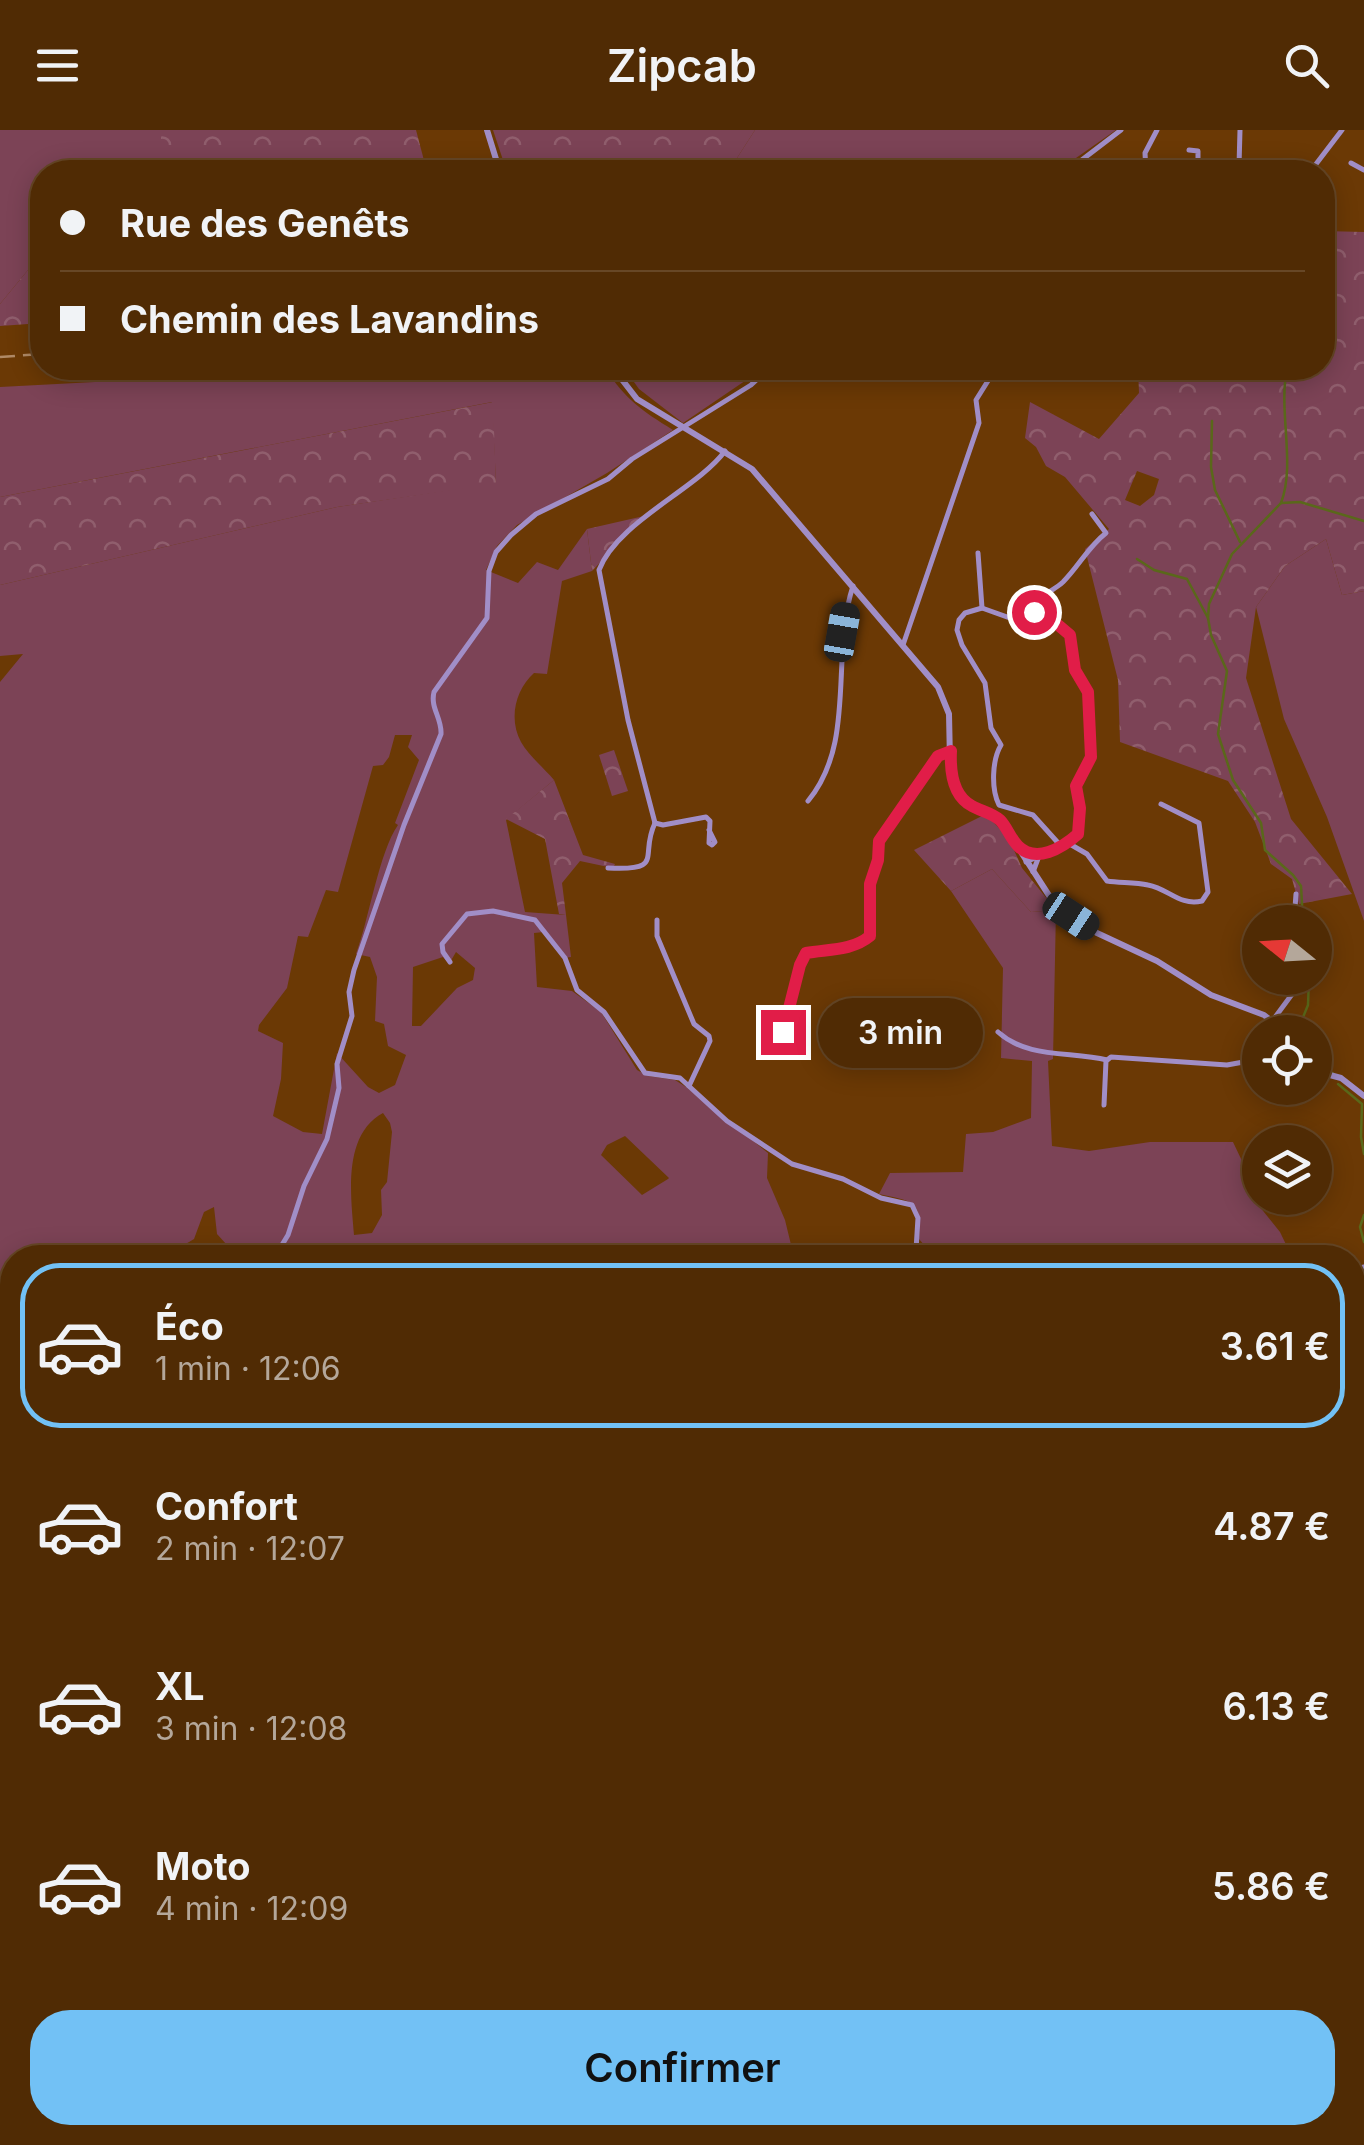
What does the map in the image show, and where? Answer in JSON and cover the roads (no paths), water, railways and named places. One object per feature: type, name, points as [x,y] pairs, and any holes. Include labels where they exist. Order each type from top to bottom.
[{"type":"street","points":[[487,130],[496,160]]},
{"type":"street","points":[[1082,160],[1121,130]]},
{"type":"street","points":[[1145,160],[1145,153],[1158,130]]},
{"type":"street","points":[[1239,160],[1240,130]]},
{"type":"street","points":[[1318,160],[1342,130]]},
{"type":"street","points":[[1189,150],[1198,150],[1198,160]]},
{"type":"street","points":[[1351,163],[1364,170]]},
{"type":"street","points":[[620,380],[636,399],[752,469],[852,586],[946,700],[957,792],[966,802],[1000,821],[1050,898],[1097,933],[1158,961],[1211,995],[1261,1015]]},
{"type":"street","points":[[282,1245],[327,1139],[339,1088],[336,1064],[353,1013],[349,992],[354,970],[441,734],[433,707],[434,692],[487,618],[489,570],[496,552],[536,514],[608,478],[756,380]]},
{"type":"street","points":[[902,648],[979,423],[976,400],[988,380]]},
{"type":"street","points":[[608,868],[638,868],[645,864],[650,857],[655,822],[628,720],[599,570],[608,554],[658,505],[725,451]]},
{"type":"street","points":[[1035,618],[1035,609],[1046,592],[1062,584],[1090,545],[1106,533],[1092,514]]},
{"type":"street","points":[[978,553],[982,608]]},
{"type":"street","points":[[808,801],[835,754],[842,632],[852,586]]},
{"type":"street","points":[[1025,862],[1064,844],[1078,834],[1080,808],[1076,786],[1091,757],[1088,692],[1075,670],[1070,635],[1051,619],[1021,622],[982,608],[964,613],[957,630],[985,683],[992,728],[1001,745],[995,754],[994,796],[999,806],[1033,814],[1064,844],[1087,854],[1107,881],[1147,884],[1190,903],[1202,901],[1208,892],[1199,823],[1160,804]]},
{"type":"street","points":[[783,1032],[806,953],[842,949],[870,936],[870,884],[876,870],[879,841],[938,756],[951,751]]},
{"type":"street","points":[[655,822],[663,825],[706,818],[710,821],[709,830]]},
{"type":"street","points":[[1015,844],[1026,853],[1039,856]]},
{"type":"street","points":[[1032,875],[1039,856]]},
{"type":"street","points":[[1295,905],[1296,894]]},
{"type":"street","points":[[450,962],[442,944],[467,914],[493,911],[532,918],[556,943],[578,990],[604,1012],[646,1073],[680,1078],[727,1121],[784,1160],[843,1179],[877,1196],[912,1205],[918,1214],[917,1245]]},
{"type":"street","points":[[658,920],[657,936],[685,1004],[697,1029],[710,1042],[689,1086]]},
{"type":"street","points":[[998,1032],[1020,1047],[1064,1056],[1107,1060],[1144,1057],[1227,1065],[1242,1062]]},
{"type":"street","points":[[1104,1105],[1107,1060]]},
{"type":"street","points":[[1332,1075],[1342,1078],[1364,1096]]},
{"type":"waterway","points":[[1281,503],[1287,471],[1286,380]]},
{"type":"waterway","points":[[1212,421],[1215,490],[1240,542]]},
{"type":"waterway","points":[[1302,905],[1301,886],[1265,850],[1261,823],[1233,780],[1218,734],[1227,671],[1211,635],[1209,604],[1232,554],[1281,503],[1300,502],[1364,521]]},
{"type":"waterway","points":[[1137,559],[1154,570],[1187,579],[1208,618]]},
{"type":"waterway","points":[[1304,1015],[1308,995]]},
{"type":"waterway","points":[[1338,1084],[1362,1104],[1364,1154]]},
{"type":"waterway","points":[[1364,1215],[1360,1227],[1364,1242]]},
{"type":"railway","points":[[0,357],[30,355]]}]
